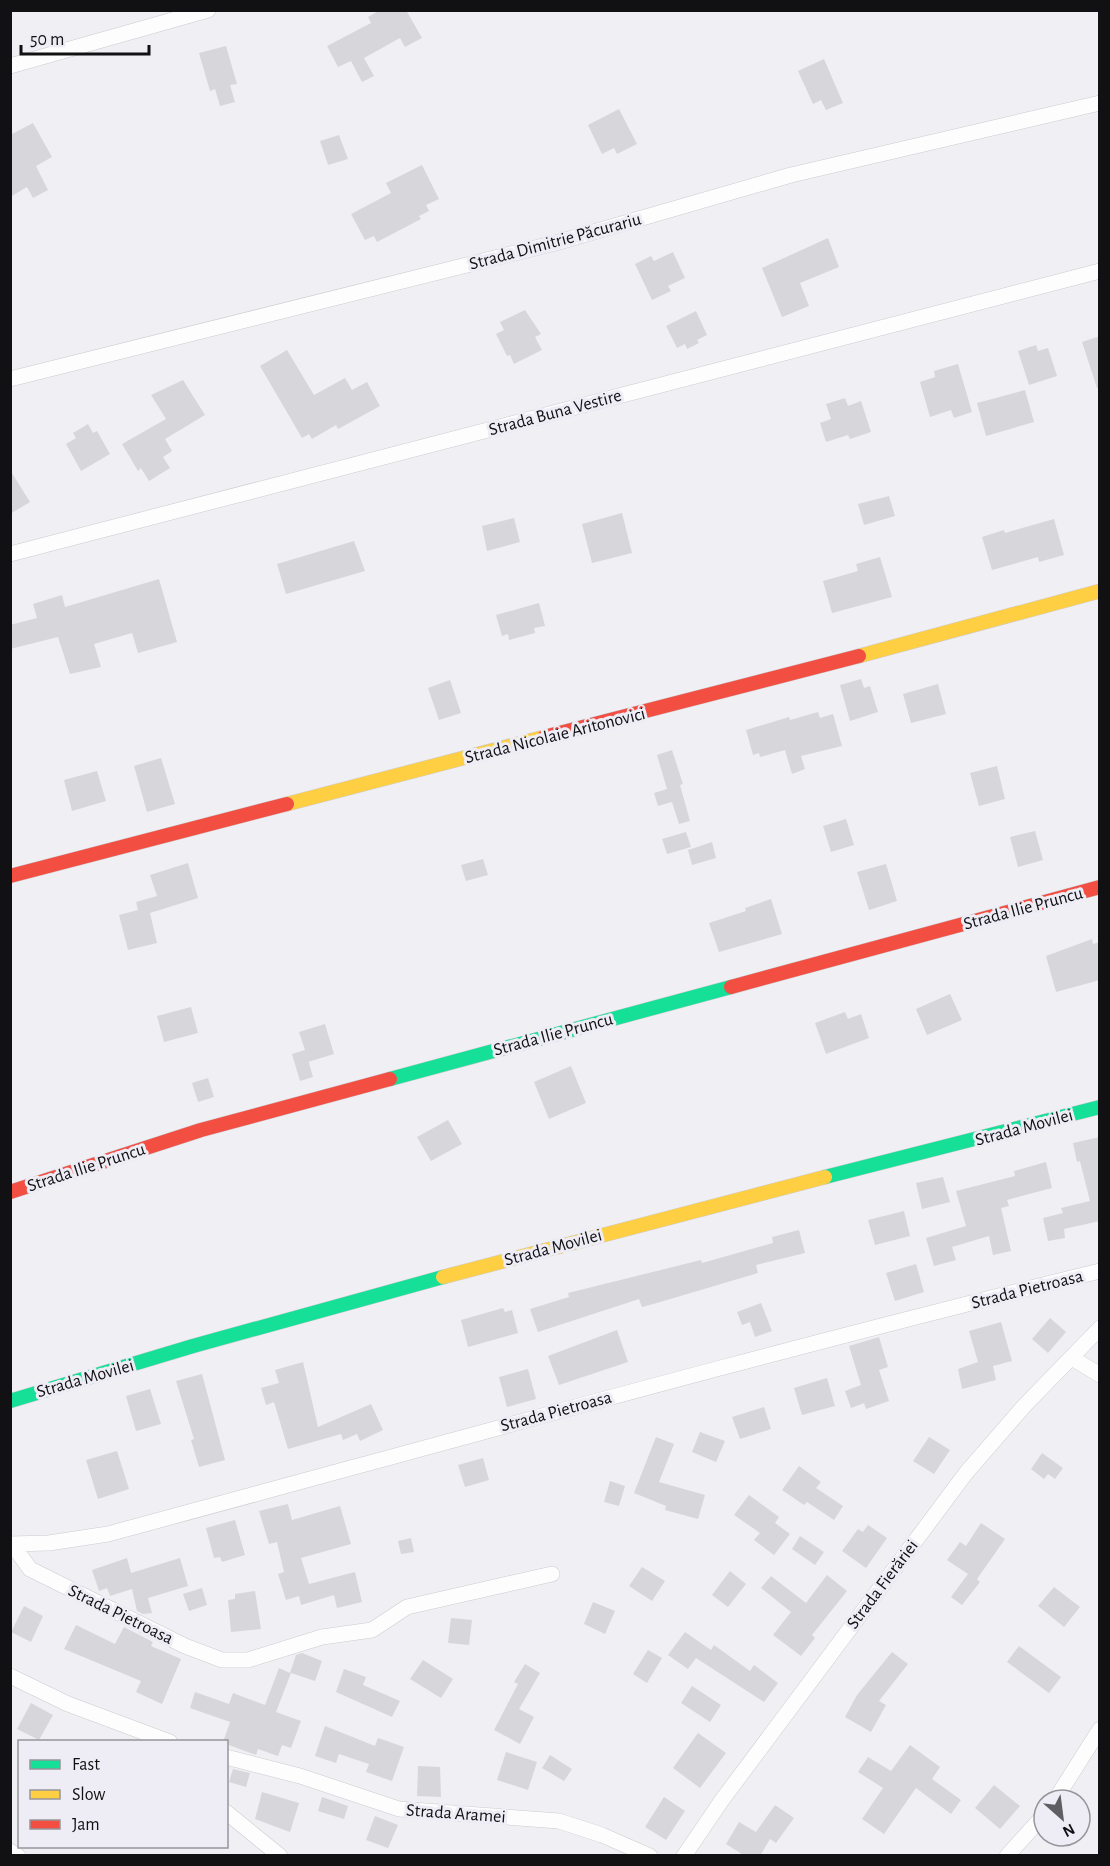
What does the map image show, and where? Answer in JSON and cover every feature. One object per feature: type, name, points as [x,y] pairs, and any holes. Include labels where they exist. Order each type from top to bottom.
[{"type":"street","points":[[10,66],[208,10]]},
{"type":"street","name":"Strada Dimitrie Păcurariu","points":[[10,379],[558,242],[790,175],[1100,103]]},
{"type":"street","name":"Strada Buna Vestire","points":[[10,554],[1100,271]]},
{"type":"street","name":"Strada Nicolaie Aritonovici","points":[[10,876],[1100,591]]},
{"type":"street","name":"Strada Ilie Pruncu","points":[[10,1192],[201,1130],[1100,888]]},
{"type":"street","name":"Strada Movilei","points":[[10,1401],[193,1346],[549,1248],[1100,1107]]},
{"type":"street","name":"Strada Pietroasa","points":[[11,1544],[108,1534],[516,1421],[1100,1271]]},
{"type":"street","name":"Strada Fierăriei","points":[[684,1856],[736,1781],[966,1473],[1100,1329]]},
{"type":"street","points":[[1072,1358],[1100,1375]]},
{"type":"street","name":"Strada Pietroasa","points":[[11,1544],[30,1569],[185,1646],[222,1660],[248,1660],[322,1637],[372,1630],[407,1606],[552,1574]]},
{"type":"street","points":[[10,1676],[68,1704],[165,1740]]},
{"type":"street","points":[[1063,1788],[1100,1729]]},
{"type":"street","name":"Strada Aramei","points":[[228,1758],[300,1776],[399,1809],[559,1821],[602,1835],[650,1856]]},
{"type":"street","points":[[228,1814],[280,1856]]},
{"type":"street","points":[[1007,1856],[1032,1828]]},
{"type":"street","points":[[10,1851],[18,1856]]},
{"type":"building","points":[[380,10],[406,10],[422,38],[405,47],[400,38],[364,58],[374,76],[362,82],[351,61],[338,67],[327,46],[371,23],[368,17]]},
{"type":"building","points":[[226,46],[237,84],[230,85],[235,102],[220,106],[215,89],[210,91],[199,53]]},
{"type":"building","points":[[824,59],[843,103],[826,110],[821,100],[813,104],[798,71]]},
{"type":"building","points":[[619,109],[637,144],[617,154],[614,148],[602,154],[588,125]]},
{"type":"building","points":[[33,123],[52,157],[36,166],[48,190],[33,198],[27,187],[10,197],[10,135]]},
{"type":"building","points":[[339,135],[348,159],[328,165],[320,141]]},
{"type":"building","points":[[422,165],[439,199],[426,205],[429,211],[419,216],[421,219],[377,242],[374,236],[365,240],[351,214],[391,193],[386,183]]},
{"type":"building","points":[[828,238],[839,267],[800,283],[809,306],[782,317],[762,268]]},
{"type":"building","points":[[673,252],[685,278],[668,286],[671,291],[652,300],[635,264],[651,256],[654,261]]},
{"type":"building","points":[[525,310],[541,334],[535,337],[542,350],[514,364],[510,355],[507,356],[496,334],[504,330],[500,322]]},
{"type":"building","points":[[696,311],[707,335],[697,340],[699,343],[687,349],[685,344],[677,348],[666,326]]},
{"type":"building","points":[[1100,336],[1100,388],[1097,388],[1082,342]]},
{"type":"building","points":[[1036,345],[1038,351],[1048,348],[1057,376],[1029,385],[1018,351]]},
{"type":"building","points":[[287,350],[314,395],[345,378],[352,390],[367,382],[380,406],[338,429],[336,425],[312,439],[309,434],[302,438],[260,366]]},
{"type":"building","points":[[958,364],[972,412],[954,418],[951,410],[930,417],[920,382],[935,377],[934,371]]},
{"type":"building","points":[[183,380],[205,415],[165,439],[172,451],[163,457],[170,468],[149,481],[141,468],[138,471],[122,444],[166,419],[151,395]]},
{"type":"building","points":[[1025,390],[1034,422],[986,436],[977,403]]},
{"type":"building","points":[[845,398],[848,406],[861,401],[871,432],[850,439],[848,435],[826,442],[820,423],[831,419],[826,404]]},
{"type":"building","points":[[88,424],[93,433],[97,431],[110,454],[81,471],[66,444],[76,438],[73,433]]},
{"type":"building","points":[[10,470],[30,502],[10,514]]},
{"type":"building","points":[[889,496],[895,516],[864,525],[858,504]]},
{"type":"building","points":[[622,513],[632,553],[592,563],[582,524]]},
{"type":"building","points":[[514,518],[520,542],[487,551],[482,526]]},
{"type":"building","points":[[1054,519],[1064,555],[1039,562],[1038,557],[992,570],[982,537]]},
{"type":"building","points":[[354,541],[365,571],[286,594],[277,564]]},
{"type":"building","points":[[880,557],[892,597],[832,613],[823,581],[858,571],[856,564]]},
{"type":"building","points":[[159,579],[177,642],[138,653],[132,633],[94,644],[101,667],[70,674],[58,637],[10,649],[10,625],[37,618],[33,604],[62,595],[65,607]]},
{"type":"building","points":[[539,603],[545,626],[534,628],[535,633],[509,640],[508,634],[502,636],[496,615]]},
{"type":"building","points":[[861,679],[864,688],[870,686],[878,712],[850,721],[840,685]]},
{"type":"building","points":[[450,680],[461,713],[439,720],[428,688]]},
{"type":"building","points":[[938,684],[946,714],[911,723],[903,694]]},
{"type":"building","points":[[818,712],[820,718],[833,714],[842,746],[801,756],[805,769],[792,774],[785,750],[760,757],[759,753],[753,755],[746,730],[789,717],[790,720]]},
{"type":"building","points":[[672,750],[683,784],[680,785],[690,821],[679,824],[672,802],[658,806],[654,793],[667,789],[657,755]]},
{"type":"building","points":[[161,758],[175,804],[147,812],[134,766]]},
{"type":"building","points":[[997,766],[1005,799],[979,806],[970,773]]},
{"type":"building","points":[[97,771],[106,801],[72,811],[64,780]]},
{"type":"building","points":[[846,819],[854,845],[831,852],[823,826]]},
{"type":"building","points":[[1035,831],[1043,860],[1018,867],[1010,837]]},
{"type":"building","points":[[686,832],[691,847],[667,854],[662,839]]},
{"type":"building","points":[[712,842],[716,858],[692,865],[688,850]]},
{"type":"building","points":[[483,859],[488,875],[466,881],[461,865]]},
{"type":"building","points":[[188,863],[198,898],[150,913],[157,943],[128,950],[119,915],[138,910],[136,902],[157,896],[150,875]]},
{"type":"building","points":[[886,864],[897,901],[869,910],[857,872]]},
{"type":"building","points":[[771,899],[782,934],[719,952],[709,923],[746,911],[745,908]]},
{"type":"building","points":[[1092,939],[1093,944],[1100,942],[1100,980],[1056,992],[1046,956]]},
{"type":"building","points":[[950,994],[962,1020],[927,1035],[916,1009]]},
{"type":"building","points":[[191,1007],[198,1033],[164,1042],[157,1016]]},
{"type":"building","points":[[845,1012],[848,1019],[861,1014],[869,1038],[826,1054],[815,1023]]},
{"type":"building","points":[[325,1024],[334,1054],[309,1062],[313,1077],[300,1081],[292,1054],[305,1050],[299,1032]]},
{"type":"building","points":[[571,1066],[586,1103],[549,1119],[534,1082]]},
{"type":"building","points":[[208,1078],[214,1097],[198,1102],[192,1083]]},
{"type":"building","points":[[448,1120],[462,1144],[431,1161],[417,1137]]},
{"type":"building","points":[[1100,1137],[1100,1221],[1064,1229],[1065,1238],[1048,1241],[1043,1218],[1063,1213],[1061,1208],[1090,1201],[1073,1143]]},
{"type":"building","points":[[1046,1162],[1052,1188],[1007,1200],[1009,1206],[1001,1208],[1011,1251],[993,1255],[989,1236],[952,1247],[956,1260],[934,1266],[926,1238],[966,1226],[956,1191],[1015,1176],[1014,1171]]},
{"type":"building","points":[[943,1177],[950,1202],[922,1209],[916,1183]]},
{"type":"building","points":[[904,1211],[910,1236],[875,1245],[868,1220]]},
{"type":"building","points":[[799,1230],[805,1253],[756,1265],[758,1273],[657,1303],[642,1307],[639,1299],[538,1332],[530,1309],[569,1297],[568,1293],[701,1260],[702,1263],[773,1243],[772,1237]]},
{"type":"building","points":[[916,1264],[924,1292],[895,1301],[886,1273]]},
{"type":"building","points":[[761,1303],[772,1331],[755,1337],[750,1322],[742,1325],[737,1312]]},
{"type":"building","points":[[503,1308],[505,1312],[512,1310],[518,1333],[468,1347],[461,1320]]},
{"type":"building","points":[[1050,1318],[1066,1332],[1048,1353],[1032,1339]]},
{"type":"building","points":[[1001,1322],[1012,1361],[993,1366],[996,1380],[962,1389],[958,1369],[978,1362],[969,1331]]},
{"type":"building","points":[[617,1330],[628,1362],[559,1385],[548,1356]]},
{"type":"building","points":[[879,1337],[888,1367],[879,1370],[889,1401],[866,1409],[864,1403],[851,1408],[845,1391],[861,1385],[849,1346]]},
{"type":"building","points":[[303,1362],[318,1427],[371,1404],[383,1430],[360,1441],[357,1434],[343,1440],[341,1434],[288,1449],[274,1402],[266,1405],[261,1388],[279,1383],[275,1370]]},
{"type":"building","points":[[528,1369],[536,1399],[507,1407],[499,1377]]},
{"type":"building","points":[[202,1374],[225,1460],[199,1467],[191,1440],[194,1439],[176,1381]]},
{"type":"building","points":[[827,1378],[835,1406],[802,1415],[794,1388]]},
{"type":"building","points":[[150,1389],[161,1424],[136,1431],[126,1396]]},
{"type":"building","points":[[764,1407],[771,1429],[740,1439],[732,1417]]},
{"type":"building","points":[[700,1432],[725,1441],[716,1462],[692,1452]]},
{"type":"building","points":[[656,1437],[674,1444],[659,1482],[705,1495],[698,1519],[665,1510],[666,1506],[634,1493]]},
{"type":"building","points":[[929,1437],[950,1450],[934,1474],[913,1461]]},
{"type":"building","points":[[117,1451],[129,1489],[98,1499],[86,1460]]},
{"type":"building","points":[[1042,1453],[1063,1468],[1055,1479],[1048,1474],[1044,1479],[1031,1469]]},
{"type":"building","points":[[483,1458],[489,1480],[465,1487],[458,1465]]},
{"type":"building","points":[[799,1466],[821,1482],[816,1488],[843,1506],[834,1520],[807,1502],[804,1505],[782,1490]]},
{"type":"building","points":[[610,1481],[625,1486],[619,1506],[604,1502]]},
{"type":"building","points":[[749,1495],[779,1517],[775,1523],[790,1534],[774,1555],[754,1540],[760,1533],[734,1515]]},
{"type":"building","points":[[288,1504],[292,1520],[340,1506],[351,1544],[301,1558],[309,1584],[355,1572],[362,1602],[337,1608],[334,1595],[301,1605],[299,1596],[286,1600],[278,1574],[284,1572],[277,1542],[269,1544],[259,1511]]},
{"type":"building","points":[[235,1520],[245,1555],[222,1562],[220,1557],[214,1558],[206,1528]]},
{"type":"building","points":[[981,1523],[1005,1539],[977,1579],[980,1582],[962,1605],[951,1597],[968,1574],[947,1560],[960,1542],[966,1546]]},
{"type":"building","points":[[868,1525],[887,1538],[866,1568],[842,1551],[858,1529],[863,1532]]},
{"type":"building","points":[[800,1536],[824,1552],[815,1565],[792,1549]]},
{"type":"building","points":[[411,1538],[414,1552],[401,1554],[398,1541]]},
{"type":"building","points":[[127,1558],[131,1573],[180,1558],[188,1586],[148,1598],[152,1613],[143,1614],[137,1611],[132,1589],[110,1596],[107,1588],[99,1591],[92,1570]]},
{"type":"building","points":[[642,1567],[665,1581],[652,1601],[629,1586]]},
{"type":"building","points":[[730,1571],[746,1584],[728,1607],[712,1595]]},
{"type":"building","points":[[827,1575],[847,1591],[812,1635],[815,1638],[801,1656],[773,1635],[791,1612],[761,1588],[771,1576],[806,1603]]},
{"type":"building","points":[[1054,1587],[1080,1607],[1064,1627],[1038,1606]]},
{"type":"building","points":[[202,1588],[207,1605],[189,1611],[183,1594]]},
{"type":"building","points":[[255,1591],[261,1629],[231,1632],[228,1600],[235,1599],[235,1594]]},
{"type":"building","points":[[593,1602],[615,1611],[605,1634],[584,1624]]},
{"type":"building","points":[[24,1606],[43,1616],[31,1642],[11,1632]]},
{"type":"building","points":[[451,1618],[472,1620],[469,1645],[448,1643]]},
{"type":"building","points":[[76,1625],[115,1644],[124,1627],[153,1642],[151,1646],[181,1659],[162,1704],[136,1692],[141,1681],[64,1649]]},
{"type":"building","points":[[685,1632],[711,1650],[714,1645],[750,1671],[754,1665],[778,1683],[764,1702],[696,1658],[688,1669],[668,1655]]},
{"type":"building","points":[[1019,1646],[1061,1677],[1049,1693],[1007,1662]]},
{"type":"building","points":[[648,1650],[662,1658],[647,1683],[633,1674]]},
{"type":"building","points":[[892,1652],[908,1664],[879,1701],[886,1705],[871,1732],[845,1717],[857,1695]]},
{"type":"building","points":[[302,1653],[322,1661],[315,1681],[291,1673],[276,1712],[301,1721],[291,1748],[282,1745],[278,1756],[258,1749],[256,1755],[228,1745],[228,1740],[224,1740],[230,1722],[190,1708],[195,1692],[229,1704],[233,1693],[265,1705],[279,1668],[290,1673],[296,1655]]},
{"type":"building","points":[[423,1660],[453,1679],[441,1698],[410,1679]]},
{"type":"building","points":[[525,1664],[540,1673],[519,1709],[534,1717],[520,1744],[494,1730],[518,1684],[514,1682]]},
{"type":"building","points":[[344,1669],[366,1677],[363,1685],[400,1701],[392,1717],[336,1692]]},
{"type":"building","points":[[692,1686],[721,1705],[710,1722],[681,1703]]},
{"type":"building","points":[[31,1703],[53,1715],[39,1740],[17,1729]]},
{"type":"building","points":[[325,1726],[375,1746],[378,1738],[404,1747],[392,1781],[366,1772],[369,1764],[339,1754],[336,1763],[315,1756]]},
{"type":"building","points":[[698,1733],[726,1753],[700,1788],[673,1768]]},
{"type":"building","points":[[910,1745],[940,1767],[932,1779],[961,1800],[951,1814],[916,1788],[884,1834],[862,1819],[883,1788],[858,1772],[868,1757],[891,1771]]},
{"type":"building","points":[[506,1752],[537,1762],[528,1790],[497,1780]]},
{"type":"building","points":[[550,1755],[572,1769],[564,1781],[542,1768]]},
{"type":"building","points":[[418,1766],[440,1767],[441,1797],[417,1796]]},
{"type":"building","points":[[233,1769],[250,1773],[246,1787],[229,1782]]},
{"type":"building","points":[[994,1785],[1020,1806],[1000,1829],[975,1808]]},
{"type":"building","points":[[262,1792],[299,1803],[290,1832],[255,1819]]},
{"type":"building","points":[[322,1797],[348,1806],[344,1819],[318,1811]]},
{"type":"building","points":[[664,1797],[685,1811],[666,1840],[645,1827]]},
{"type":"building","points":[[775,1805],[794,1818],[776,1843],[770,1839],[760,1856],[745,1856],[726,1844],[739,1822],[756,1832]]},
{"type":"building","points":[[375,1816],[398,1825],[388,1848],[366,1840]]},
{"type":"traffic: fast","points":[[390,1079],[731,987]]},
{"type":"traffic: fast","points":[[825,1177],[1100,1107]]},
{"type":"traffic: fast","points":[[10,1401],[193,1346],[443,1277]]},
{"type":"traffic: slow","points":[[859,656],[1100,591]]},
{"type":"traffic: slow","points":[[287,804],[544,737]]},
{"type":"traffic: slow","points":[[443,1277],[825,1177]]},
{"type":"traffic: jam","points":[[544,737],[859,656]]},
{"type":"traffic: jam","points":[[10,876],[287,804]]},
{"type":"traffic: jam","points":[[731,987],[1100,887]]},
{"type":"traffic: jam","points":[[10,1192],[201,1130],[390,1079]]}]
